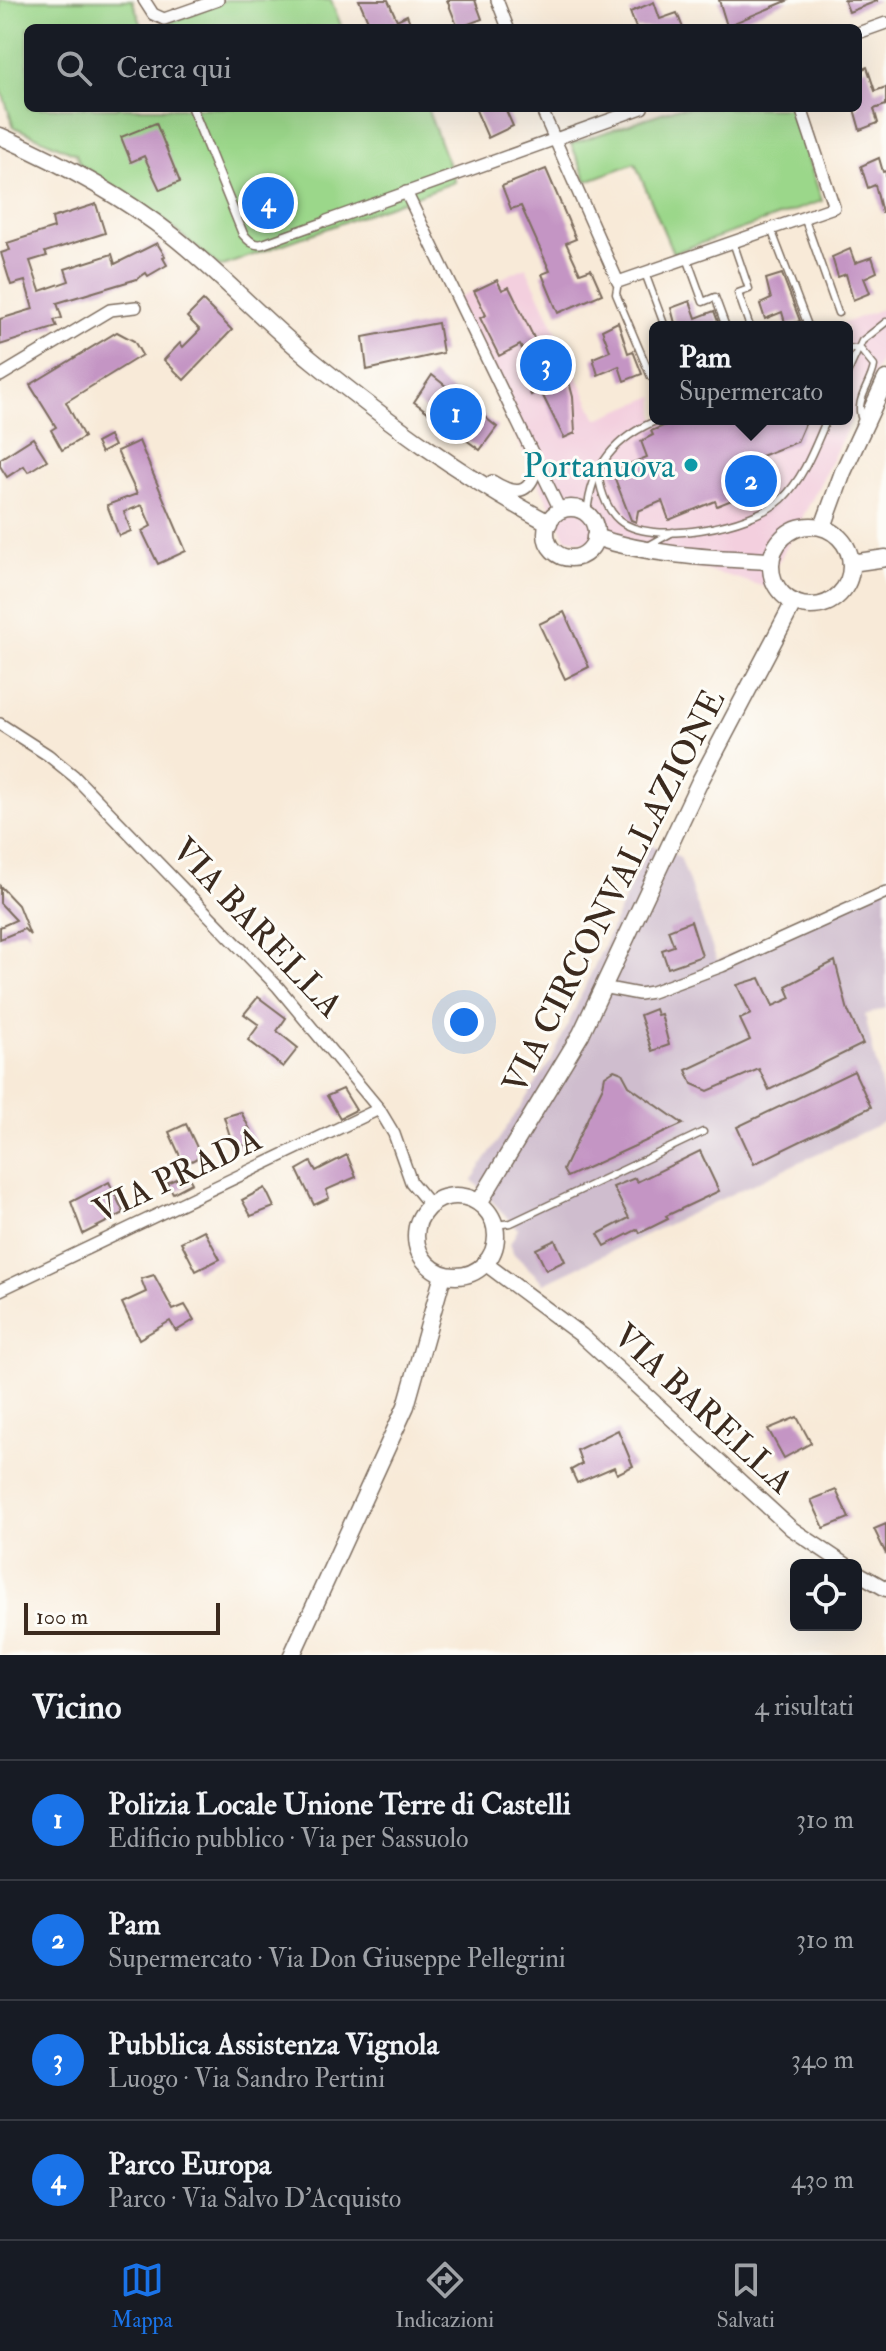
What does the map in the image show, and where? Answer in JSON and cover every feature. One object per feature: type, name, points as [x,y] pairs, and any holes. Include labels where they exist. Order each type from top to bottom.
[{"type":"main road","points":[[0,136],[76,172],[157,223],[313,361],[456,470],[495,494],[554,516],[574,508],[587,514],[594,525],[595,537],[584,554],[564,556],[549,543],[554,516]]},
{"type":"main road","points":[[823,527],[836,490],[886,379]]},
{"type":"main road","points":[[811,525],[823,527],[832,531],[845,545],[851,563],[845,586],[829,601],[817,605],[794,602],[773,581],[771,561],[780,539],[789,532],[811,525]]},
{"type":"main road","points":[[595,537],[643,549],[771,561]]},
{"type":"main road","points":[[851,563],[886,558]]},
{"type":"main road","name":"VIA CIRCONVALLAZIONE","points":[[479,1203],[569,1057],[699,783],[794,602]]},
{"type":"main road","points":[[460,1196],[479,1203],[495,1225],[495,1245],[486,1264],[471,1274],[452,1277],[432,1269],[418,1250],[417,1225],[430,1205],[439,1199],[460,1196]]},
{"type":"main road","points":[[292,1655],[406,1406],[443,1275]]},
{"type":"street","points":[[149,8],[168,18],[218,0]]},
{"type":"street","points":[[497,0],[506,24]]},
{"type":"street","points":[[862,32],[886,23]]},
{"type":"street","points":[[194,112],[243,234],[258,245],[631,112]]},
{"type":"street","points":[[543,112],[618,282],[834,207],[802,112]]},
{"type":"street","points":[[406,192],[537,465],[554,516]]},
{"type":"street","points":[[0,376],[110,310],[136,307]]},
{"type":"street","points":[[456,470],[474,470],[502,487],[518,491],[532,483],[537,465]]},
{"type":"street","name":"VIA BARELLA","points":[[0,724],[48,755],[98,800],[278,987],[379,1109],[394,1134],[407,1173],[430,1205]]},
{"type":"street","points":[[602,987],[639,994],[652,992],[722,966],[886,892]]},
{"type":"street","name":"VIA PRADA","points":[[0,1290],[379,1109]]},
{"type":"street","name":"VIA BARELLA","points":[[486,1264],[581,1335],[783,1521],[837,1559]]},
{"type":"street","points":[[862,1575],[886,1589]]},
{"type":"lane","points":[[804,217],[838,313]]},
{"type":"lane","points":[[771,229],[806,321]]},
{"type":"lane","points":[[733,242],[749,289],[738,293],[748,321]]},
{"type":"lane","points":[[687,258],[703,302],[715,297],[724,321]]},
{"type":"lane","points":[[645,273],[663,321]]},
{"type":"lane","points":[[618,282],[616,294],[649,372]]},
{"type":"lane","points":[[853,360],[866,336],[886,322]]},
{"type":"lane","points":[[853,349],[866,354],[874,366],[860,402],[859,412],[865,425]]},
{"type":"lane","points":[[587,514],[598,469],[626,437],[649,425]]},
{"type":"lane","points":[[598,469],[603,495],[617,519],[632,526],[673,532],[719,527],[767,510],[794,484],[824,425]]},
{"type":"lane","points":[[643,549],[673,532]]},
{"type":"lane","points":[[495,1225],[511,1223],[703,1132]]},
{"type":"shaded area","points":[[526,267],[597,419],[649,398],[649,425],[849,425],[765,587],[566,538],[449,302]]},
{"type":"shaded area","points":[[886,307],[886,349],[853,416],[853,321],[850,321]]},
{"type":"shaded area","points":[[650,844],[680,857],[717,961],[886,881],[886,1008],[865,1015],[886,1108],[886,1121],[544,1283],[513,1253],[510,1244],[518,1229],[472,1180],[552,1059]]},
{"type":"green space","points":[[0,0],[132,0],[141,24],[24,24],[24,112],[429,112],[455,182],[220,267],[166,222],[80,164],[76,154],[14,127],[0,86]]},
{"type":"green space","points":[[225,0],[331,0],[340,24],[166,24]]},
{"type":"green space","points":[[664,112],[792,112],[822,201],[673,253],[635,163],[587,181],[571,144]]},
{"type":"building","points":[[359,0],[388,0],[397,20],[407,15],[410,24],[369,24]]},
{"type":"building","points":[[447,0],[475,0],[482,19],[456,24]]},
{"type":"building","points":[[719,0],[789,0],[732,24],[726,24]]},
{"type":"building","points":[[844,0],[877,0],[877,1],[849,12]]},
{"type":"building","points":[[654,2],[660,19],[677,13],[681,24],[634,24],[630,12]]},
{"type":"building","points":[[867,67],[875,91],[886,87],[886,105],[874,109],[878,123],[860,130],[855,112],[862,112],[862,69]]},
{"type":"building","points":[[477,112],[507,112],[513,126],[488,138]]},
{"type":"building","points":[[156,123],[180,182],[160,190],[144,156],[131,162],[121,137]]},
{"type":"building","points":[[879,158],[883,172],[886,171],[886,213],[882,213],[875,185],[868,188],[861,166]]},
{"type":"building","points":[[546,169],[576,239],[566,243],[580,273],[591,269],[602,294],[558,313],[542,274],[550,271],[521,206],[511,209],[502,186]]},
{"type":"building","points":[[96,204],[105,233],[45,252],[47,256],[30,261],[40,291],[69,281],[65,269],[112,254],[115,264],[157,243],[167,265],[148,276],[146,273],[137,279],[57,303],[62,318],[54,320],[57,327],[0,345],[0,319],[33,309],[25,281],[11,285],[1,253],[10,250],[7,243],[54,228],[52,218]]},
{"type":"building","points":[[850,249],[855,263],[872,257],[877,272],[864,278],[870,293],[853,300],[846,274],[838,277],[832,257]]},
{"type":"building","points":[[782,274],[800,321],[785,321],[782,312],[765,319],[760,304],[771,299],[766,279]]},
{"type":"building","points":[[497,280],[502,290],[509,287],[537,344],[547,339],[569,382],[575,433],[564,438],[540,390],[531,395],[524,379],[536,373],[520,345],[499,356],[480,318],[486,315],[474,291]]},
{"type":"building","points":[[203,301],[232,330],[184,380],[164,360],[180,343],[183,347],[200,330],[187,317]]},
{"type":"building","points":[[690,301],[696,318],[714,311],[718,321],[674,321],[671,308]]},
{"type":"building","points":[[618,322],[628,353],[633,351],[642,374],[624,381],[619,366],[598,375],[593,358],[610,351],[602,330]]},
{"type":"building","points":[[438,323],[443,353],[367,370],[363,337]]},
{"type":"building","points":[[117,332],[134,341],[142,355],[66,402],[84,437],[62,450],[51,430],[56,427],[30,385]]},
{"type":"building","points":[[432,375],[497,427],[480,450],[414,402]]},
{"type":"building","name":"Portanuova","points":[[666,425],[804,425],[797,442],[753,459],[764,487],[717,506],[715,501],[669,520],[662,501],[638,511],[636,522],[631,520],[612,471],[647,457],[641,441],[653,435],[651,431]]},
{"type":"building","points":[[109,436],[114,446],[101,453],[96,443]]},
{"type":"building","points":[[33,438],[47,460],[28,472],[24,466],[7,477],[0,466],[0,459]]},
{"type":"building","points":[[139,441],[186,551],[158,564],[142,531],[151,526],[142,505],[124,512],[131,531],[119,536],[107,505],[137,494],[117,451]]},
{"type":"building","points":[[564,612],[589,667],[565,679],[539,624]]},
{"type":"building","points":[[0,886],[18,905],[30,935],[24,929],[0,939],[0,927],[16,920],[0,903]]},
{"type":"building","points":[[691,921],[702,956],[668,968],[662,950],[674,946],[668,930]]},
{"type":"building","points":[[835,961],[848,1011],[863,1044],[769,1090],[759,1069],[708,1091],[692,1084],[686,1070],[750,1040],[740,1019],[751,1014],[737,985],[760,978],[773,1006],[791,998],[786,986]]},
{"type":"building","points":[[258,997],[286,1018],[277,1031],[298,1048],[283,1067],[248,1040],[259,1025],[244,1014]]},
{"type":"building","points":[[655,1009],[657,1015],[661,1014],[669,1045],[652,1051],[640,1015]]},
{"type":"building","points":[[614,1070],[622,1073],[629,1086],[683,1124],[567,1177],[563,1170],[605,1076]]},
{"type":"building","points":[[854,1071],[871,1107],[754,1164],[737,1127]]},
{"type":"building","points":[[343,1089],[356,1110],[340,1118],[327,1096]]},
{"type":"building","points":[[241,1112],[256,1141],[234,1149],[224,1117]]},
{"type":"building","points":[[186,1124],[201,1156],[184,1165],[169,1132]]},
{"type":"building","points":[[700,1151],[719,1191],[666,1216],[668,1219],[640,1233],[638,1229],[605,1246],[598,1234],[629,1218],[613,1187],[635,1178],[637,1182]]},
{"type":"building","points":[[347,1155],[356,1177],[326,1190],[329,1198],[314,1205],[297,1170],[311,1162],[316,1171]]},
{"type":"building","points":[[187,1174],[192,1183],[173,1193],[167,1183]]},
{"type":"building","points":[[109,1182],[124,1213],[83,1234],[71,1202]]},
{"type":"building","points":[[265,1188],[274,1207],[251,1216],[242,1200]]},
{"type":"building","points":[[204,1230],[220,1259],[196,1271],[181,1242]]},
{"type":"building","points":[[555,1240],[565,1261],[546,1270],[536,1249]]},
{"type":"building","points":[[154,1275],[173,1310],[185,1305],[194,1320],[176,1331],[170,1321],[139,1339],[122,1303],[146,1292],[141,1279]]},
{"type":"building","points":[[797,1417],[811,1443],[784,1458],[768,1429]]},
{"type":"building","points":[[618,1430],[633,1466],[617,1474],[614,1467],[577,1483],[571,1470],[582,1464],[577,1450]]},
{"type":"building","points":[[836,1490],[849,1518],[824,1528],[811,1500]]},
{"type":"building","points":[[886,1524],[886,1554],[874,1529]]},
{"type":"place","name":"Parco Europa","points":[[268,203]]},
{"type":"place","name":"Pubblica Assistenza Vignola","points":[[546,365]]},
{"type":"place","name":"Polizia Locale Unione Terre di Castelli","points":[[456,414]]},
{"type":"place","name":"Portanuova","points":[[691,465]]},
{"type":"place","name":"Pam","points":[[751,481]]}]
